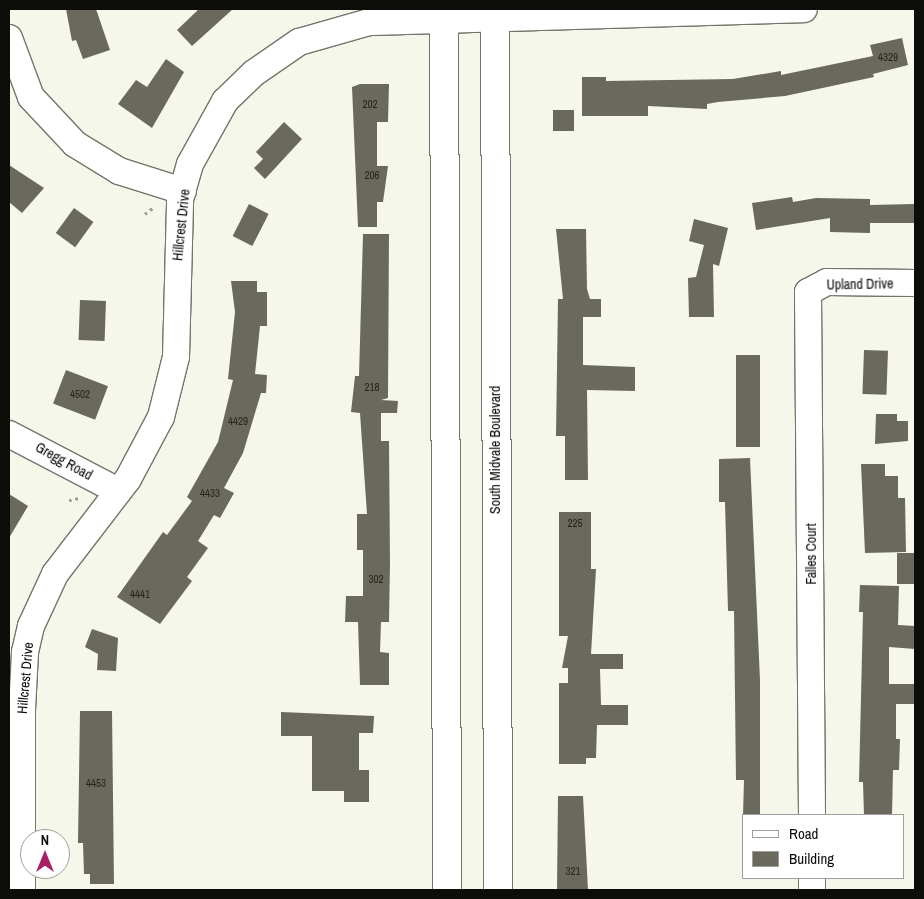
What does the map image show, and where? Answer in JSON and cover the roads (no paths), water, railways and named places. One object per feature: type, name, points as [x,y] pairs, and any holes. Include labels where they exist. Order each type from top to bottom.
[{"type":"main road","name":"South Midvale Boulevard","points":[[495,13],[498,890]]},
{"type":"main road","points":[[444,15],[447,890]]},
{"type":"street","name":"Hillcrest Drive","points":[[22,890],[25,652],[42,597],[118,491],[150,440],[171,389],[177,349],[176,241],[182,191],[198,148],[225,101],[277,55],[320,34],[369,22],[444,15],[495,13],[804,9]]},
{"type":"street","points":[[9,38],[31,97],[75,144],[119,171],[182,191]]},
{"type":"street","name":"Upland Drive","points":[[808,292],[827,282],[915,284]]},
{"type":"street","name":"Falles Court","points":[[808,292],[812,814]]},
{"type":"street","name":"Gregg Road","points":[[9,434],[118,491]]}]
